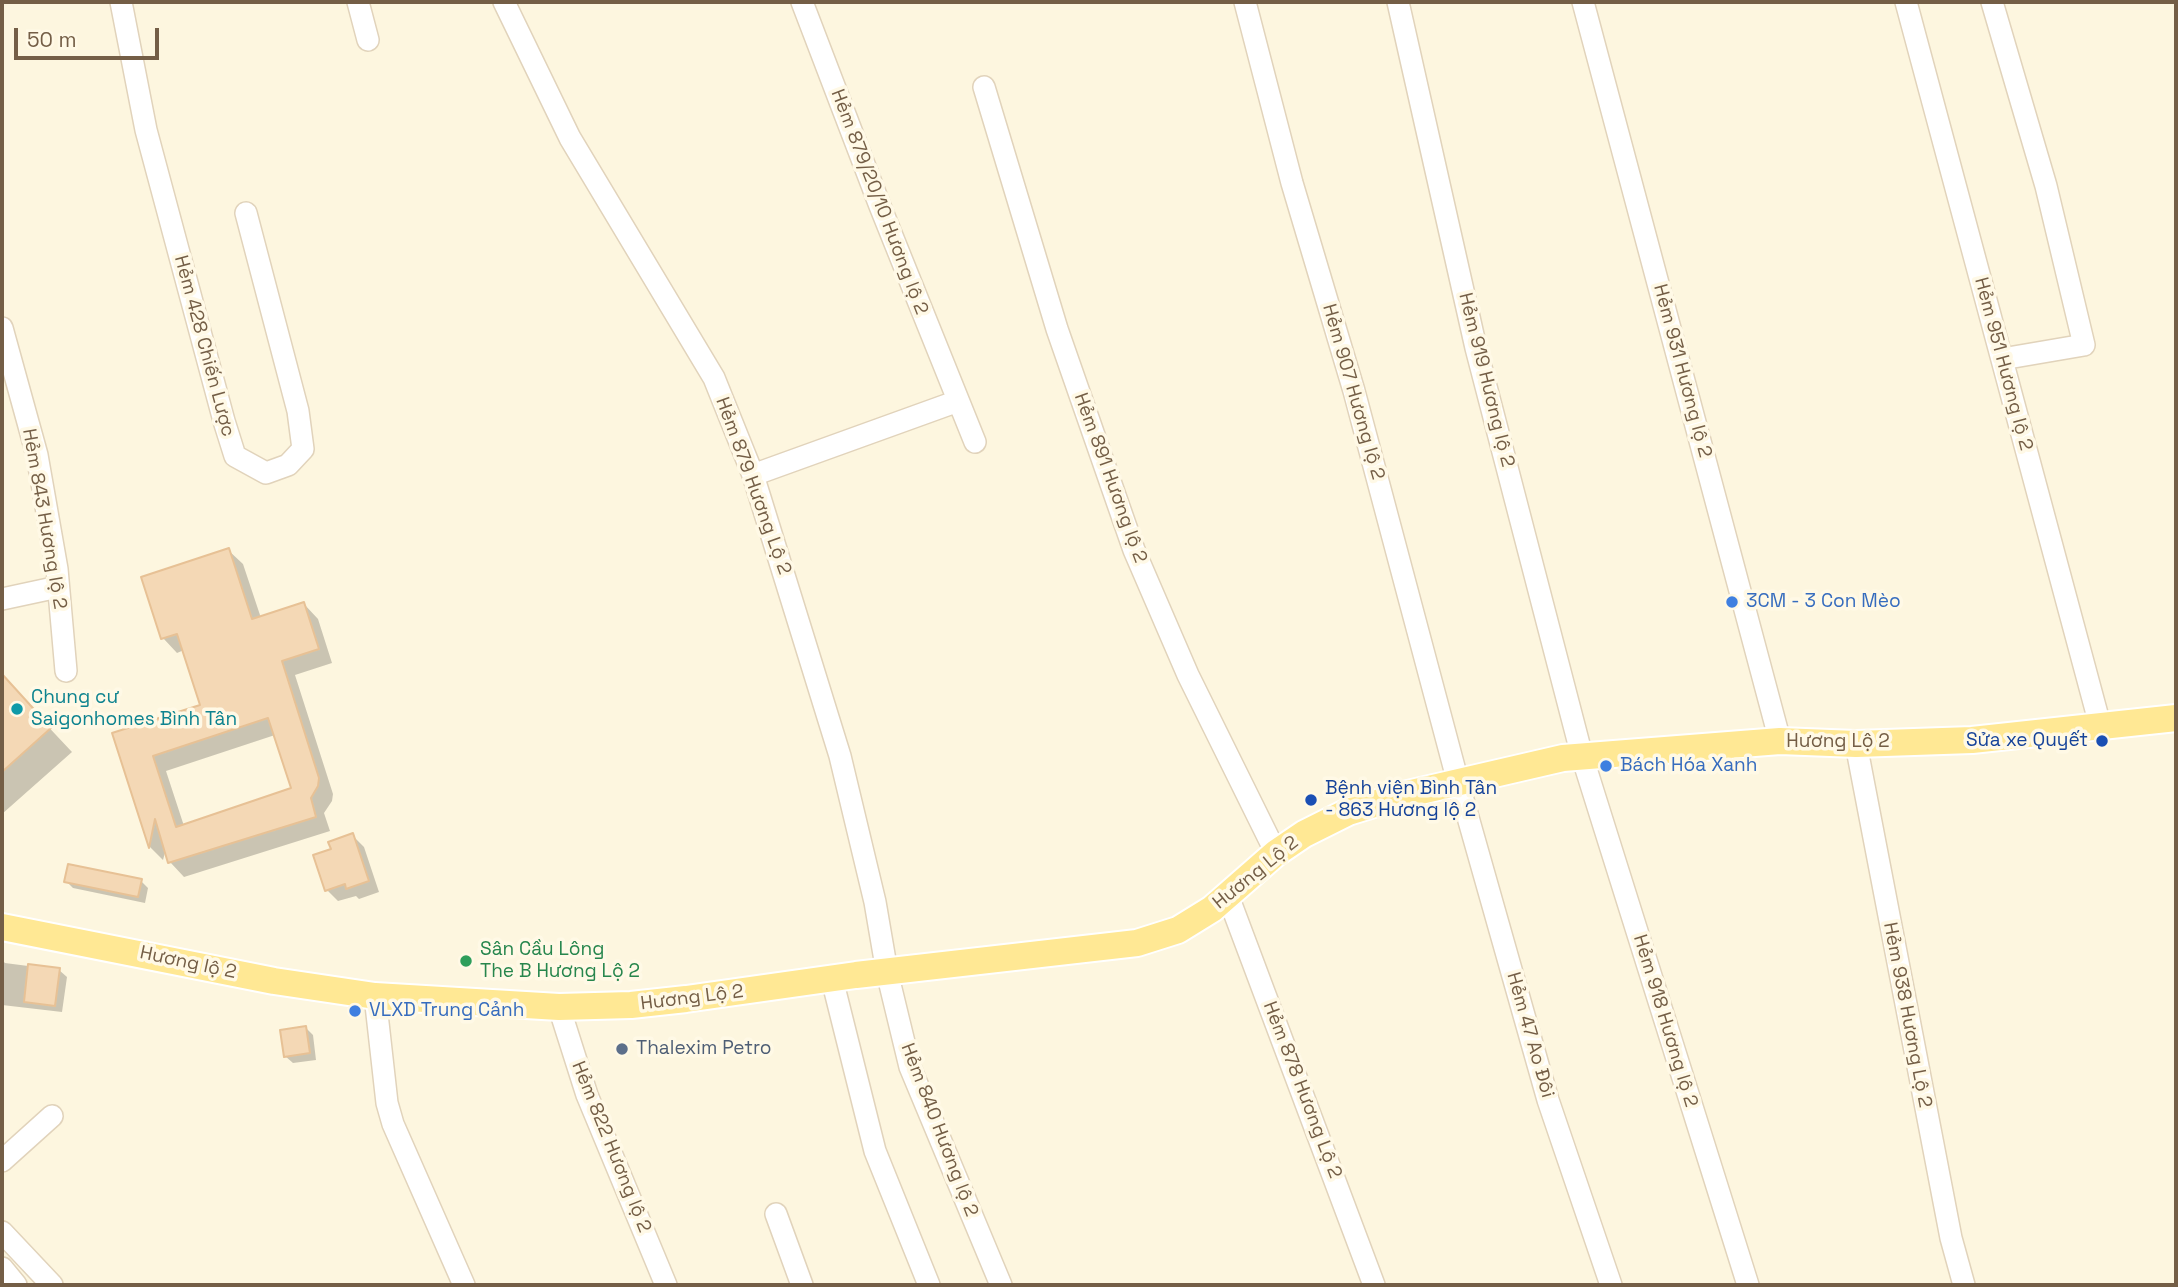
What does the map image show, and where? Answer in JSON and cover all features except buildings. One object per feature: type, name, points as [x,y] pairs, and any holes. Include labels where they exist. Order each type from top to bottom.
[{"type":"main road","name":"Hương Lộ 2","points":[[375,996],[559,1007],[631,1005],[1137,943],[1178,930],[1212,909],[1276,853],[1304,834],[1348,812],[1403,794],[1458,782],[1582,756],[1780,741],[1856,744],[1972,740],[2176,718]]},
{"type":"main road","name":"Hương lộ 2","points":[[2,927],[274,981],[375,996]]},
{"type":"street","name":"Hẻm 428 Chiến Lược","points":[[121,2],[146,130],[224,421],[235,456],[267,473],[288,465],[303,449],[298,411],[246,213]]},
{"type":"street","points":[[358,2],[368,40]]},
{"type":"street","name":"Hẻm 879 Hương Lộ 2","points":[[504,2],[570,138],[714,378],[753,475],[840,756],[875,902],[887,972]]},
{"type":"street","name":"Hẻm 879/20/10 Hương lộ 2","points":[[802,2],[975,442]]},
{"type":"street","name":"Hẻm 907 Hương lộ 2","points":[[1245,2],[1293,183],[1354,391],[1458,782]]},
{"type":"street","name":"Hẻm 919 Hương lộ 2","points":[[1398,2],[1476,348],[1582,756]]},
{"type":"street","name":"Hẻm 931 Hương lộ 2","points":[[1583,2],[1780,741]]},
{"type":"street","name":"Hẻm 951 Hương lộ 2","points":[[1906,2],[2101,725]]},
{"type":"street","points":[[1992,2],[2046,186],[2084,345],[2002,359]]},
{"type":"street","name":"Hẻm 891 Hương lộ 2","points":[[984,87],[1057,328],[1134,550],[1188,674],[1276,853]]},
{"type":"street","name":"Hẻm 843 Hương lộ 2","points":[[2,328],[37,455],[58,587],[66,671]]},
{"type":"street","points":[[753,475],[958,401]]},
{"type":"street","points":[[2,599],[58,587]]},
{"type":"street","name":"Hẻm 938 Hương Lộ 2","points":[[1856,744],[1946,1211],[1964,1285]]},
{"type":"street","name":"Hẻm 918 Hương lộ 2","points":[[1582,756],[1748,1285]]},
{"type":"street","name":"Hẻm 47 Ao Đôi","points":[[1458,782],[1548,1100],[1611,1285]]},
{"type":"street","name":"Hẻm 878 Hương Lộ 2","points":[[1228,896],[1374,1285]]},
{"type":"street","name":"Hẻm 840 Hương lộ 2","points":[[887,972],[910,1067],[1001,1285]]},
{"type":"street","points":[[832,979],[875,1151],[929,1285]]},
{"type":"street","points":[[375,996],[387,1103],[393,1124],[464,1285]]},
{"type":"street","name":"Hẻm 822 Hương lộ 2","points":[[559,1007],[587,1095],[666,1285]]},
{"type":"street","points":[[2,1161],[52,1116]]},
{"type":"street","points":[[776,1214],[802,1285]]},
{"type":"street","points":[[2,1232],[52,1285]]},
{"type":"street","points":[[2,1268],[16,1285]]},
{"type":"place","name":"3CM - 3 Con Mèo","points":[[1732,602]]},
{"type":"place","name":"Chung cư Saigonhomes Bình Tân","points":[[17,709]]},
{"type":"place","name":"Sửa xe Quyết","points":[[2102,741]]},
{"type":"place","name":"Bách Hóa Xanh","points":[[1606,766]]},
{"type":"place","name":"Bệnh viện Bình Tân - 863 Hương lộ 2","points":[[1311,800]]},
{"type":"place","name":"Sân Cầu Lông The B Hương Lộ 2","points":[[466,961]]},
{"type":"place","name":"VLXD Trung Cảnh","points":[[355,1011]]},
{"type":"place","name":"Thalexim Petro","points":[[622,1049]]}]
